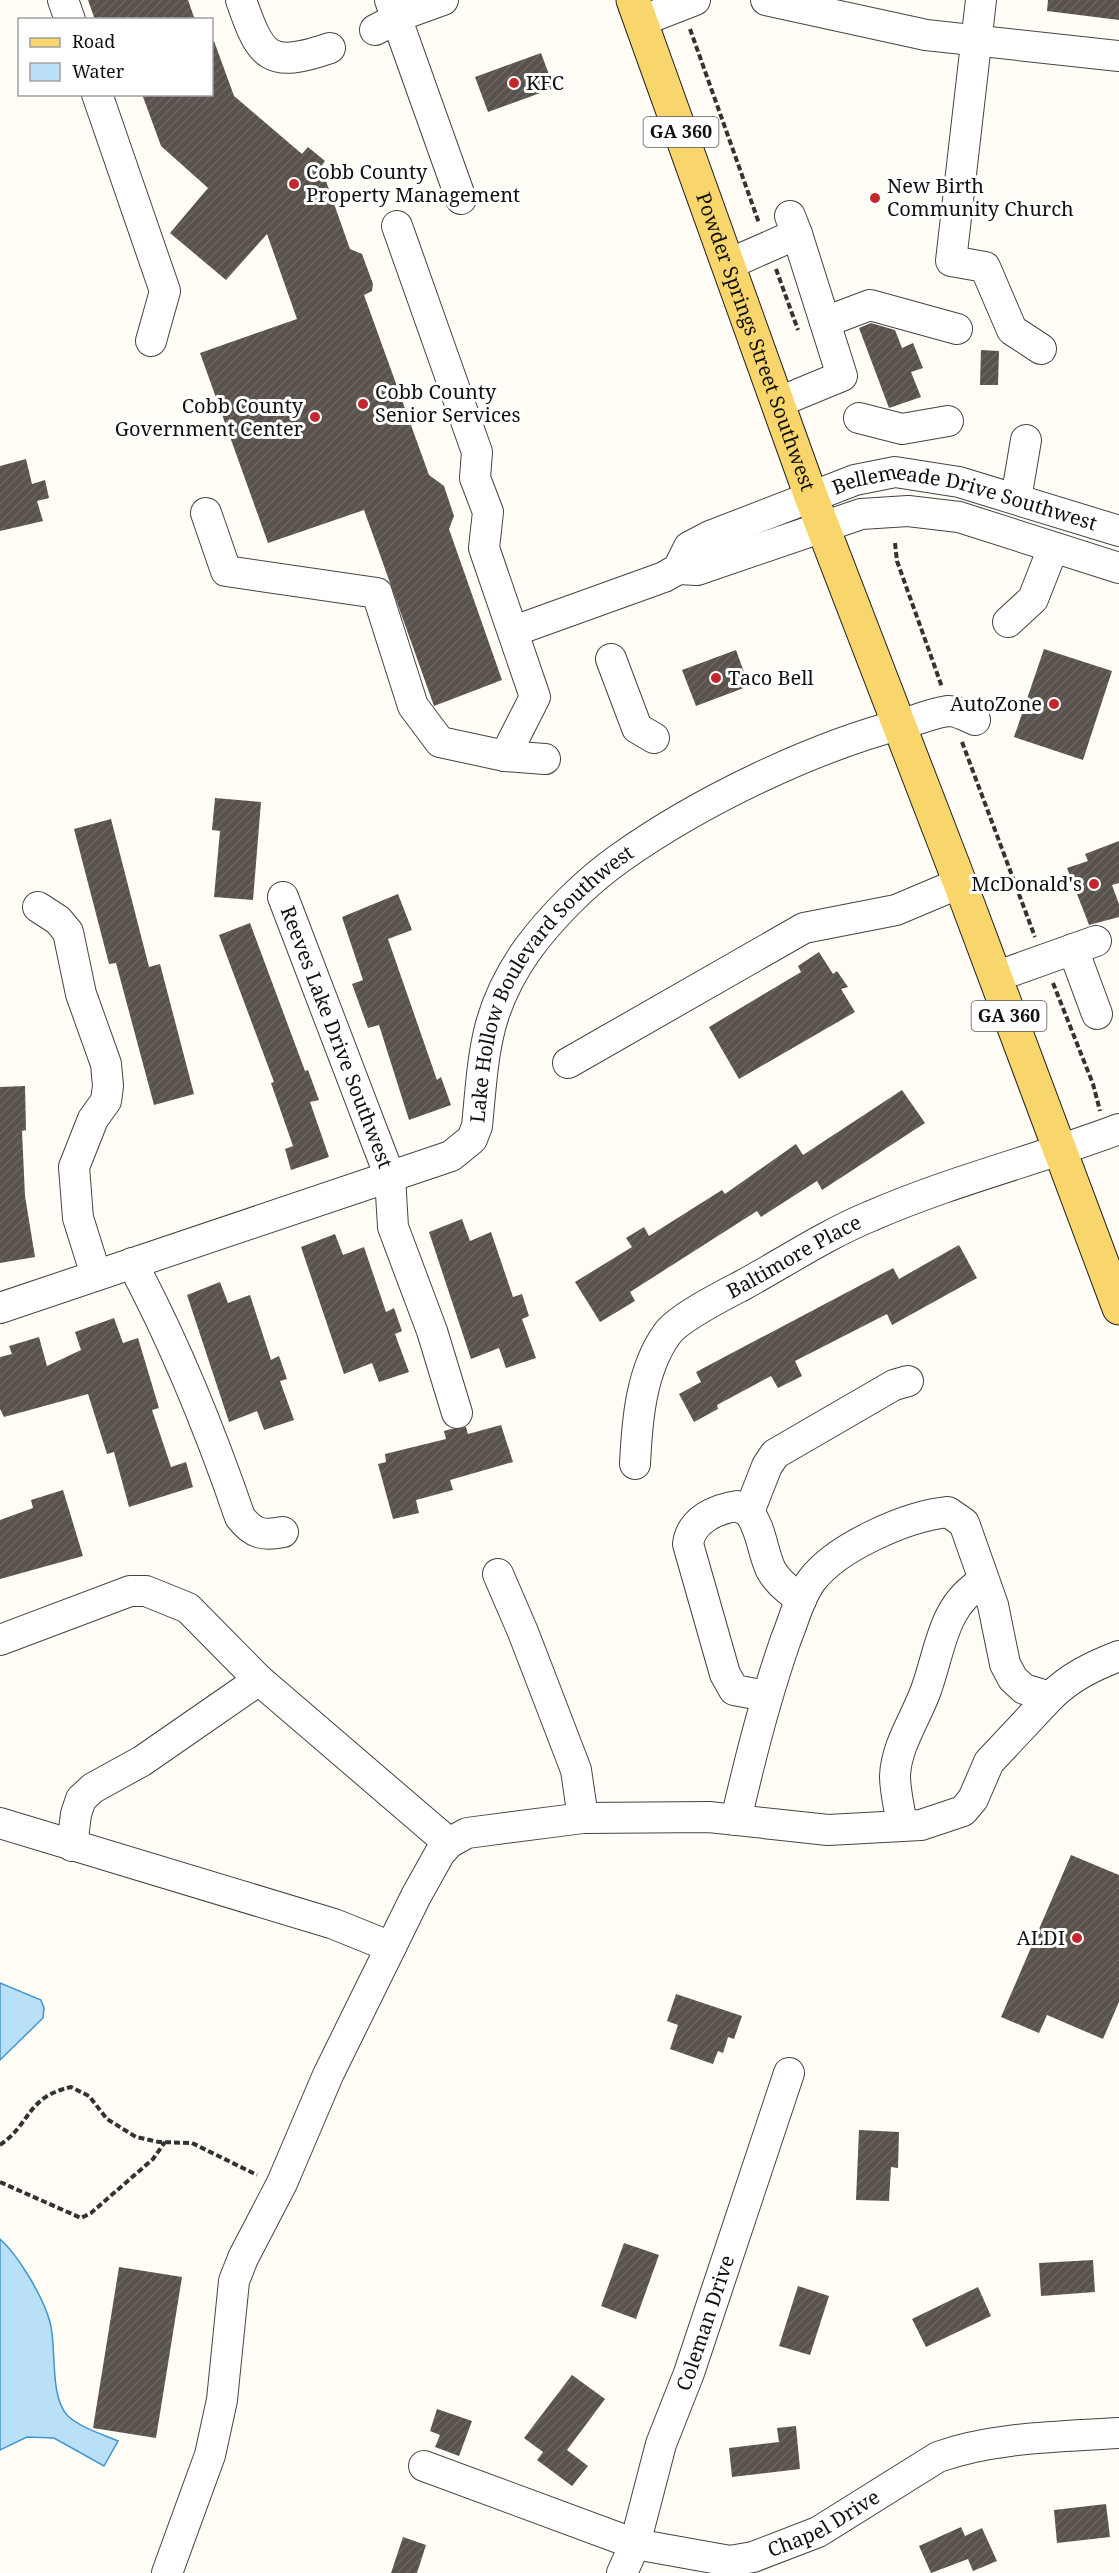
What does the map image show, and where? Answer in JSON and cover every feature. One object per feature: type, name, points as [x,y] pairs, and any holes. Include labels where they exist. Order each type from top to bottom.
[{"type":"main road","name":"Powder Springs Street Southwest","points":[[637,10],[817,512],[897,725]]},
{"type":"main road","name":"GA 360","points":[[897,725],[960,883],[1059,1152],[1119,1306]]},
{"type":"street","points":[[63,0],[69,18]]},
{"type":"street","points":[[241,0],[254,37],[273,55],[291,59],[330,48]]},
{"type":"street","points":[[443,0],[387,17],[461,199]]},
{"type":"street","points":[[766,0],[926,35],[1119,56]]},
{"type":"street","points":[[981,0],[951,261],[985,267],[1012,330],[1041,349]]},
{"type":"street","points":[[637,10],[688,3]]},
{"type":"street","points":[[98,96],[165,291],[151,341]]},
{"type":"street","points":[[729,264],[767,247],[794,225],[812,328],[842,376],[779,402]]},
{"type":"street","points":[[397,226],[477,452],[475,478],[488,512],[484,548],[535,697],[506,756]]},
{"type":"street","points":[[812,328],[870,304],[957,329]]},
{"type":"street","points":[[859,418],[902,429],[948,421]]},
{"type":"street","points":[[902,429],[913,474]]},
{"type":"street","points":[[1016,499],[1026,440]]},
{"type":"street","name":"Bellemeade Drive Southwest","points":[[817,512],[862,478],[895,472],[959,482],[1119,531]]},
{"type":"street","name":"Bellemeade Drive Southwest","points":[[817,512],[861,514],[908,511],[959,517],[1119,568]]},
{"type":"street","points":[[514,631],[664,577],[678,569],[697,570],[817,512]]},
{"type":"street","points":[[206,513],[226,571],[377,593],[413,706],[440,742],[506,756],[545,759]]},
{"type":"street","points":[[1008,622],[1033,599],[1053,548]]},
{"type":"street","points":[[611,659],[637,728],[654,738]]},
{"type":"street","name":"Lake Hollow Boulevard Southwest","points":[[0,1308],[451,1156],[472,1139],[477,1126],[485,1040],[496,1005],[528,950],[585,887],[618,859],[654,835],[719,800],[830,747],[897,725],[963,716]]},
{"type":"street","points":[[568,1063],[804,927],[896,910],[960,883]]},
{"type":"street","name":"Reeves Lake Drive Southwest","points":[[283,897],[390,1177],[393,1227],[432,1331],[457,1413]]},
{"type":"street","points":[[39,907],[58,920],[68,932],[81,994],[106,1064],[108,1086],[105,1101],[93,1119],[75,1167],[78,1218],[96,1275]]},
{"type":"street","points":[[994,977],[1085,945],[1097,1014]]},
{"type":"street","name":"Baltimore Place","points":[[635,1464],[636,1427],[645,1387],[655,1353],[669,1331],[710,1303],[870,1216],[1114,1131]]},
{"type":"street","points":[[132,1263],[160,1316],[213,1437],[240,1517],[249,1528],[265,1536],[283,1532]]},
{"type":"street","points":[[749,1512],[767,1466],[775,1454],[894,1385],[908,1381]]},
{"type":"street","points":[[766,1696],[734,1690],[725,1674],[688,1544],[688,1537],[712,1512],[737,1506],[749,1512],[766,1550],[770,1568],[779,1582],[801,1600]]},
{"type":"street","points":[[736,1820],[766,1696],[801,1600],[820,1571],[848,1551],[902,1521],[924,1514],[948,1512],[964,1523],[993,1605],[1005,1664],[1013,1679],[1024,1689],[1050,1697]]},
{"type":"street","points":[[498,1574],[576,1770],[583,1818]]},
{"type":"street","points":[[902,1826],[895,1777],[898,1760],[926,1693],[943,1630],[962,1597],[984,1581]]},
{"type":"street","points":[[0,1640],[113,1596],[146,1591],[188,1608],[259,1680],[449,1843]]},
{"type":"street","points":[[167,2573],[210,2455],[222,2400],[234,2281],[243,2258],[280,2187],[328,2076],[416,1896],[440,1853],[449,1843],[467,1833],[583,1818],[709,1817],[828,1830],[921,1825],[963,1811],[973,1799],[989,1762],[1064,1683],[1091,1667],[1119,1656]]},
{"type":"street","points":[[72,1846],[76,1814],[81,1799],[93,1788],[142,1761],[259,1680]]},
{"type":"street","points":[[0,1823],[334,1924],[392,1947]]},
{"type":"street","name":"Coleman Drive","points":[[622,2573],[635,2544],[661,2444],[689,2373],[789,2073]]},
{"type":"street","name":"Chapel Drive","points":[[424,2466],[635,2544],[708,2559],[730,2561],[753,2557],[818,2532],[938,2457],[952,2452],[1038,2438],[1119,2433]]},
{"type":"path","points":[[688,3],[767,247],[812,328]]},
{"type":"path","points":[[896,543],[897,561],[963,716],[1044,960],[1093,1084],[1095,1102],[1114,1131]]},
{"type":"path","points":[[0,2145],[10,2138],[34,2106],[48,2094],[71,2088],[89,2096],[107,2118],[129,2133],[165,2142],[192,2143],[280,2187]]},
{"type":"path","points":[[0,2182],[81,2218],[91,2213],[153,2159],[165,2142]]},
{"type":"water","points":[[0,1983],[41,2000],[44,2008],[43,2018],[0,2060]]},
{"type":"water","points":[[0,2239],[22,2266],[47,2312],[52,2333],[56,2385],[62,2408],[79,2424],[118,2441],[104,2466],[54,2438],[27,2437],[0,2450]]},
{"type":"building","points":[[88,0],[188,0],[194,18],[94,18]]},
{"type":"building","points":[[1048,0],[1119,0],[1119,20],[1047,11]]},
{"type":"building","name":"Cobb County Government Center","points":[[214,41],[234,96],[302,154],[308,147],[325,161],[321,167],[350,249],[362,254],[373,284],[372,291],[364,295],[429,475],[444,486],[454,516],[449,529],[502,680],[434,706],[364,510],[268,543],[200,353],[297,319],[267,234],[226,280],[170,233],[208,188],[161,146],[143,96],[213,96]]},
{"type":"building","name":"KFC","points":[[541,53],[554,88],[488,112],[475,77]]},
{"type":"building","points":[[871,323],[895,330],[902,348],[913,343],[923,368],[911,372],[921,397],[889,408],[859,328]]},
{"type":"building","points":[[981,350],[999,351],[998,385],[980,385]]},
{"type":"building","points":[[26,459],[32,484],[45,480],[49,498],[37,501],[43,521],[0,531],[0,466]]},
{"type":"building","points":[[1044,649],[1112,671],[1083,760],[1014,737]]},
{"type":"building","name":"Taco Bell","points":[[736,650],[749,686],[696,706],[682,670]]},
{"type":"building","points":[[215,798],[261,802],[253,900],[214,897],[220,831],[212,830]]},
{"type":"building","points":[[111,819],[149,967],[160,964],[194,1094],[154,1105],[116,963],[109,964],[74,829]]},
{"type":"building","name":"McDonald's","points":[[1119,841],[1119,883],[1112,885],[1119,904],[1119,917],[1089,925],[1067,868],[1088,861],[1085,854]]},
{"type":"building","points":[[398,894],[412,930],[388,939],[437,1080],[441,1077],[451,1105],[409,1120],[379,1025],[368,1028],[352,984],[363,980],[342,917]]},
{"type":"building","points":[[250,923],[305,1071],[308,1070],[319,1100],[310,1102],[329,1157],[291,1170],[285,1149],[293,1146],[271,1083],[274,1082],[219,935]]},
{"type":"building","points":[[819,952],[833,974],[837,971],[848,987],[841,989],[855,1012],[739,1079],[709,1027],[801,972],[798,966]]},
{"type":"building","points":[[25,1086],[26,1130],[22,1131],[25,1196],[35,1257],[0,1263],[0,1087]]},
{"type":"building","points":[[902,1090],[925,1123],[822,1190],[817,1181],[761,1217],[757,1211],[630,1292],[635,1301],[600,1322],[575,1282],[632,1247],[626,1238],[644,1227],[649,1236],[722,1190],[725,1194],[796,1144],[803,1155]]},
{"type":"building","points":[[462,1219],[470,1241],[491,1232],[513,1297],[522,1294],[529,1316],[522,1319],[536,1358],[506,1368],[499,1348],[471,1359],[429,1232]]},
{"type":"building","points":[[335,1234],[343,1255],[364,1247],[386,1312],[394,1308],[402,1331],[395,1334],[409,1372],[379,1382],[372,1363],[344,1374],[301,1247]]},
{"type":"building","points":[[959,1245],[977,1278],[892,1325],[887,1314],[795,1361],[802,1376],[778,1388],[771,1376],[717,1405],[718,1409],[694,1422],[679,1394],[701,1382],[696,1372],[893,1268],[899,1279]]},
{"type":"building","points":[[220,1282],[228,1303],[250,1295],[271,1360],[279,1356],[287,1379],[280,1381],[294,1420],[264,1430],[257,1411],[229,1422],[187,1295]]},
{"type":"building","points":[[114,1318],[123,1343],[138,1338],[159,1408],[152,1410],[171,1467],[186,1462],[193,1487],[129,1507],[114,1452],[107,1454],[88,1394],[4,1417],[0,1409],[0,1357],[12,1354],[9,1346],[39,1337],[47,1366],[81,1350],[75,1332]]},
{"type":"building","points":[[501,1425],[513,1462],[450,1480],[453,1490],[416,1500],[419,1513],[393,1519],[378,1464],[386,1462],[385,1454],[446,1439],[444,1431],[451,1429],[466,1427],[468,1434]]},
{"type":"building","points":[[63,1490],[83,1556],[0,1579],[0,1520],[33,1508],[31,1500]]},
{"type":"building","name":"ALDI","points":[[1071,1855],[1119,1875],[1119,2002],[1103,2039],[1047,2015],[1039,2033],[1001,2017]]},
{"type":"building","points":[[676,1994],[742,2016],[734,2039],[728,2037],[723,2053],[718,2051],[713,2064],[670,2049],[678,2025],[667,2021]]},
{"type":"building","points":[[859,2130],[899,2132],[898,2168],[891,2167],[889,2201],[856,2200]]},
{"type":"building","points":[[624,2243],[659,2255],[636,2319],[601,2306]]},
{"type":"building","points":[[1093,2260],[1095,2292],[1041,2296],[1039,2263]]},
{"type":"building","points":[[119,2267],[182,2277],[156,2438],[93,2428]]},
{"type":"building","points":[[798,2286],[829,2296],[810,2355],[779,2346]]},
{"type":"building","points":[[978,2287],[991,2316],[926,2347],[912,2319]]},
{"type":"building","points":[[572,2375],[605,2399],[567,2450],[588,2466],[572,2486],[537,2460],[543,2452],[524,2438]]},
{"type":"building","points":[[437,2409],[472,2421],[459,2456],[435,2447],[440,2435],[430,2431]]},
{"type":"building","points":[[796,2426],[800,2469],[732,2477],[729,2448],[779,2442],[777,2428]]},
{"type":"building","points":[[1106,2504],[1110,2537],[1057,2543],[1054,2510]]},
{"type":"building","points":[[961,2527],[965,2536],[982,2528],[997,2561],[973,2571],[968,2559],[931,2573],[919,2546]]},
{"type":"building","points":[[403,2537],[426,2545],[417,2573],[391,2573]]},
{"type":"place","name":"KFC","points":[[514,83]]},
{"type":"place","name":"Cobb County Property Management","points":[[294,184]]},
{"type":"place","name":"New Birth Community Church","points":[[875,198]]},
{"type":"place","name":"Cobb County Senior Services","points":[[363,404]]},
{"type":"place","name":"Cobb County Government Center","points":[[315,417]]},
{"type":"place","name":"Taco Bell","points":[[716,678]]},
{"type":"place","name":"AutoZone","points":[[1054,704]]},
{"type":"place","name":"McDonald's","points":[[1094,884]]},
{"type":"place","name":"ALDI","points":[[1077,1938]]}]
